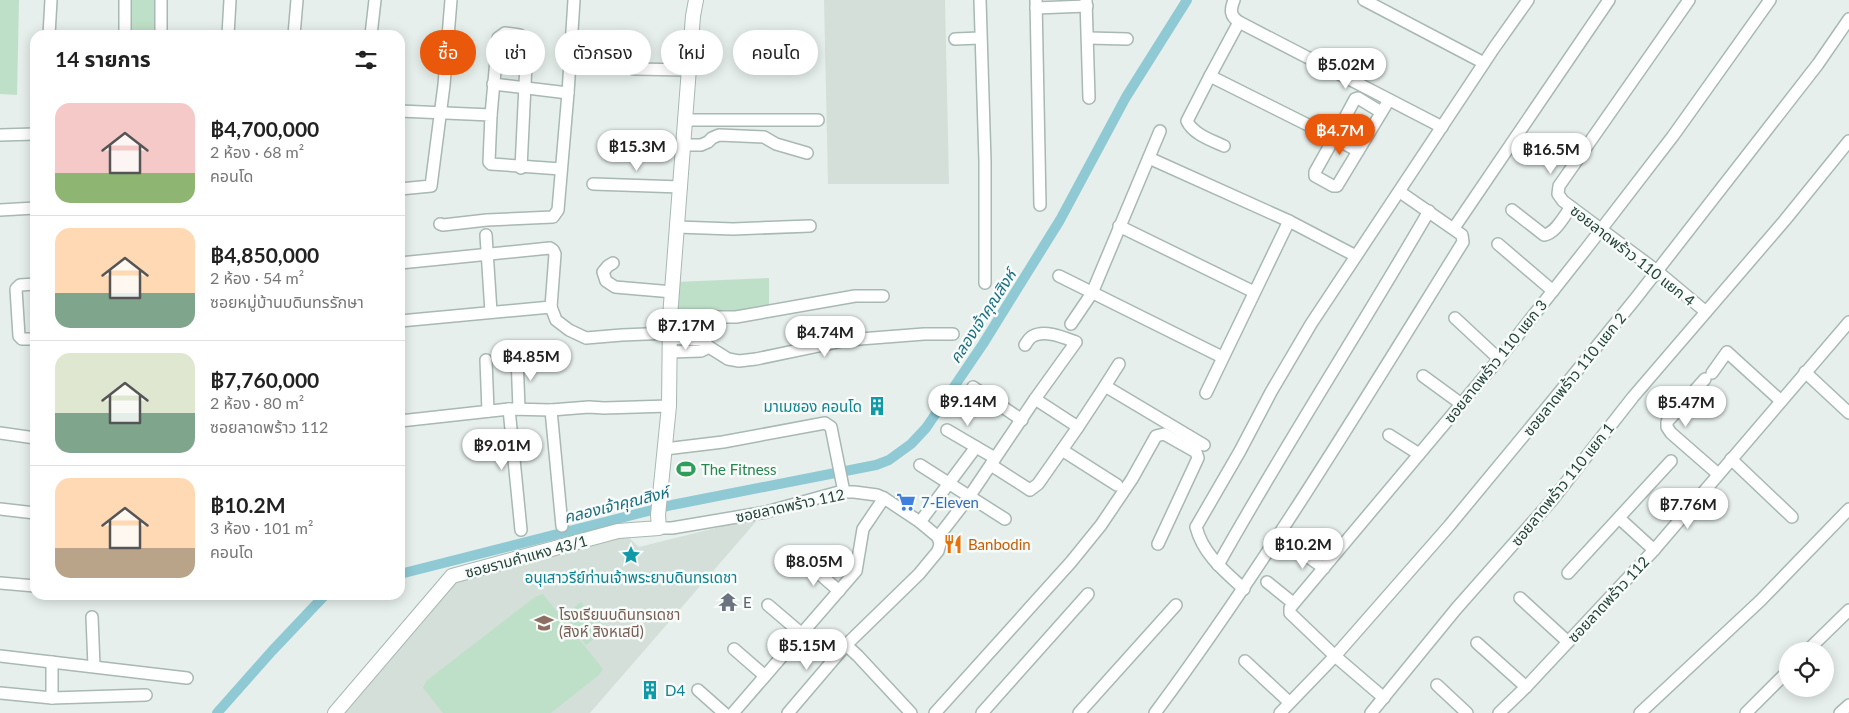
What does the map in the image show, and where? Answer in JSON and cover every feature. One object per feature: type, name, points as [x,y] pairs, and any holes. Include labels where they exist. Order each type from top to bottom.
[{"type":"street","points":[[49,30],[51,0]]},
{"type":"street","points":[[125,30],[126,0]]},
{"type":"street","points":[[161,0],[161,30]]},
{"type":"street","points":[[228,30],[230,0]]},
{"type":"street","points":[[294,30],[297,0]]},
{"type":"street","points":[[372,30],[375,0]]},
{"type":"street","points":[[405,189],[431,186],[451,0]]},
{"type":"street","points":[[440,224],[553,217],[558,210],[574,0]]},
{"type":"street","points":[[692,30],[696,0]]},
{"type":"street","points":[[980,0],[985,161],[985,283]]},
{"type":"street","points":[[1234,0],[1231,8],[1232,15],[1239,22],[1442,127]]},
{"type":"street","points":[[1364,0],[1484,64]]},
{"type":"street","points":[[1244,589],[1218,565],[1203,546],[1196,527],[1311,324],[1528,0]]},
{"type":"street","points":[[1454,228],[1609,0]]},
{"type":"street","name":"ซอยลาดพร้าว 110 แยก 4","points":[[1689,0],[1559,186],[1558,194],[1563,201],[1657,271],[1706,312]]},
{"type":"street","name":"ซอยลาดพร้าว 110 แยก 3","points":[[1293,603],[1499,359],[1553,291],[1673,136],[1770,0]]},
{"type":"street","points":[[1040,205],[1036,4],[1086,3],[1089,98]]},
{"type":"street","name":"ซอยลาดพร้าว 110 แยก 2","points":[[1280,713],[1335,656],[1449,526],[1657,271],[1818,64],[1849,19]]},
{"type":"street","points":[[1224,146],[1199,134],[1190,127],[1187,121],[1239,22]]},
{"type":"street","points":[[521,168],[527,42],[526,38],[521,35],[505,33],[498,38],[493,84],[489,162],[493,165],[521,168],[561,170]]},
{"type":"street","points":[[955,39],[980,38]]},
{"type":"street","points":[[1088,38],[1127,39]]},
{"type":"street","points":[[658,521],[669,406],[670,317],[689,75]]},
{"type":"street","points":[[1210,76],[1358,151]]},
{"type":"street","points":[[493,84],[568,92]]},
{"type":"street","points":[[1381,112],[1356,98],[1315,172],[1315,176],[1333,186],[1337,186],[1389,100]]},
{"type":"street","points":[[405,111],[491,115]]},
{"type":"street","points":[[686,120],[818,120]]},
{"type":"street","points":[[1071,324],[1092,293],[1160,131]]},
{"type":"street","points":[[0,135],[30,134]]},
{"type":"street","points":[[684,145],[701,145],[718,135],[764,137],[776,144],[807,153]]},
{"type":"street","name":"ซอยลาดพร้าว 110 แยก 1","points":[[1371,713],[1456,609],[1553,500],[1632,396],[1785,220],[1849,141]]},
{"type":"street","points":[[1149,158],[1289,221],[1356,256]]},
{"type":"street","points":[[593,184],[680,186]]},
{"type":"street","points":[[1155,713],[1209,640],[1307,494],[1463,242],[1462,235],[1454,228],[1400,192]]},
{"type":"street","points":[[1512,210],[1544,235],[1554,230],[1571,206]]},
{"type":"street","points":[[0,210],[30,208]]},
{"type":"street","points":[[1218,565],[1291,438],[1390,279],[1429,211]]},
{"type":"street","points":[[1206,393],[1289,221]]},
{"type":"street","points":[[678,227],[733,229],[810,226]]},
{"type":"street","points":[[1119,226],[1254,292]]},
{"type":"street","points":[[486,235],[491,312]]},
{"type":"street","points":[[1498,244],[1553,291]]},
{"type":"street","points":[[405,263],[487,256],[550,248],[555,254],[551,307],[556,320],[569,330],[586,338],[622,334],[670,336],[702,340],[709,347],[728,359],[738,361],[847,340],[924,334],[953,334]]},
{"type":"street","points":[[613,263],[604,269],[603,272],[606,281],[615,287],[673,292]]},
{"type":"street","points":[[1058,276],[1222,357]]},
{"type":"street","points":[[30,284],[20,285],[16,289],[17,332],[22,339],[30,339]]},
{"type":"street","points":[[670,317],[736,316],[855,296],[883,296]]},
{"type":"street","points":[[405,321],[551,307]]},
{"type":"street","points":[[1455,318],[1499,359]]},
{"type":"street","name":"ซอยลาดพร้าว 112","points":[[1500,713],[1654,550],[1849,322]]},
{"type":"street","points":[[788,713],[846,645],[919,574],[938,551],[940,544],[938,537],[969,497],[1076,342],[1053,335],[1038,334],[1031,336],[1025,345]]},
{"type":"street","points":[[670,352],[701,351],[709,347]]},
{"type":"street","points":[[1718,474],[1671,433],[1667,427],[1667,422],[1728,352],[1781,401]]},
{"type":"street","points":[[516,356],[514,409],[521,530]]},
{"type":"street","points":[[486,360],[488,411]]},
{"type":"street","points":[[947,430],[976,447],[1030,490],[1038,484],[1120,364]]},
{"type":"street","points":[[1805,372],[1849,413]]},
{"type":"street","points":[[1423,376],[1460,403]]},
{"type":"street","points":[[1105,386],[1204,445]]},
{"type":"street","points":[[973,387],[1022,420]]},
{"type":"street","points":[[1035,399],[1078,427]]},
{"type":"street","points":[[405,420],[514,409],[551,410],[669,406]]},
{"type":"street","points":[[551,410],[562,526]]},
{"type":"street","points":[[665,449],[723,442],[825,423],[830,427],[843,487]]},
{"type":"street","points":[[0,432],[30,437]]},
{"type":"street","points":[[935,713],[1071,562],[1101,525],[1132,479],[1156,436],[1164,434],[1196,452],[1198,458],[1158,544]]},
{"type":"street","points":[[1388,435],[1419,454]]},
{"type":"street","points":[[920,522],[976,447]]},
{"type":"street","points":[[1062,450],[1117,485]]},
{"type":"street","points":[[1731,459],[1792,517]]},
{"type":"street","points":[[1568,573],[1671,461]]},
{"type":"street","points":[[920,465],[1004,519]]},
{"type":"street","name":"ซอยลาดพร้าว 112","points":[[658,521],[672,528],[766,512],[843,487],[878,494],[920,522],[938,537]]},
{"type":"street","points":[[733,713],[856,571],[863,529],[884,498]]},
{"type":"street","points":[[0,509],[30,512]]},
{"type":"street","points":[[1640,713],[1760,601],[1849,509]]},
{"type":"street","points":[[1619,518],[1654,550]]},
{"type":"street","name":"ซอยรามคำแหง 43/1","points":[[335,713],[452,576],[658,521]]},
{"type":"street","points":[[1298,550],[1324,568]]},
{"type":"street","points":[[806,562],[839,591]]},
{"type":"street","points":[[1267,582],[1293,603],[1290,608],[1290,614],[1384,698]]},
{"type":"street","points":[[0,583],[30,586]]},
{"type":"street","points":[[982,713],[1088,594]]},
{"type":"street","points":[[1520,598],[1568,642]]},
{"type":"street","points":[[768,604],[802,634]]},
{"type":"street","points":[[1079,713],[1176,605]]},
{"type":"street","points":[[1815,642],[1849,610]]},
{"type":"street","points":[[92,617],[94,666]]},
{"type":"street","points":[[1477,643],[1526,687]]},
{"type":"street","points":[[846,645],[912,713]]},
{"type":"street","points":[[734,648],[765,676]]},
{"type":"street","points":[[0,656],[187,678]]},
{"type":"street","points":[[1245,661],[1289,702]]},
{"type":"street","points":[[52,662],[52,698]]},
{"type":"street","points":[[1746,713],[1779,680]]},
{"type":"street","points":[[1437,685],[1466,713]]},
{"type":"street","points":[[698,690],[724,713]]},
{"type":"street","points":[[0,693],[52,698],[146,695]]},
{"type":"street","points":[[1840,713],[1849,705]]},
{"type":"shaded area","points":[[824,0],[945,0],[949,184],[828,184]]},
{"type":"shaded area","name":"โรงเรียนบดินทรเดชา (สิงห์ สิงหเสนี)","points":[[760,517],[590,713],[342,713],[453,582],[626,535],[639,547]]},
{"type":"green space","points":[[0,0],[19,0],[17,95],[0,94]]},
{"type":"green space","points":[[129,0],[158,0],[158,30],[128,30]]},
{"type":"green space","points":[[769,278],[769,314],[671,317],[675,282]]},
{"type":"green space","points":[[543,594],[603,669],[599,675],[551,713],[443,713],[423,688],[426,681],[535,597]]},
{"type":"green space","points":[[581,602],[604,631],[586,645],[563,616]]},
{"type":"waterway","name":"คลองเจ้าคุณสิงห์","points":[[405,573],[672,505],[876,465],[889,460],[911,444],[926,428],[983,344],[1060,220],[1126,97],[1187,0]]},
{"type":"waterway","name":"คลองเจ้าคุณสิงห์","points":[[217,713],[320,600]]},
{"type":"place","name":"มาเมซอง คอนโด","points":[[877,406]]},
{"type":"place","name":"The Fitness","points":[[686,469]]},
{"type":"place","name":"7-Eleven","points":[[906,502]]},
{"type":"place","name":"Banbodin","points":[[953,544]]},
{"type":"place","name":"อนุเสาวรีย์ท่านเจ้าพระยาบดินทรเดชา","points":[[631,555]]},
{"type":"place","name":"E","points":[[728,602]]},
{"type":"place","name":"โรงเรียนบดินทรเดชา (สิงห์ สิงหเสนี)","points":[[544,623]]},
{"type":"place","name":"D4","points":[[650,690]]}]
